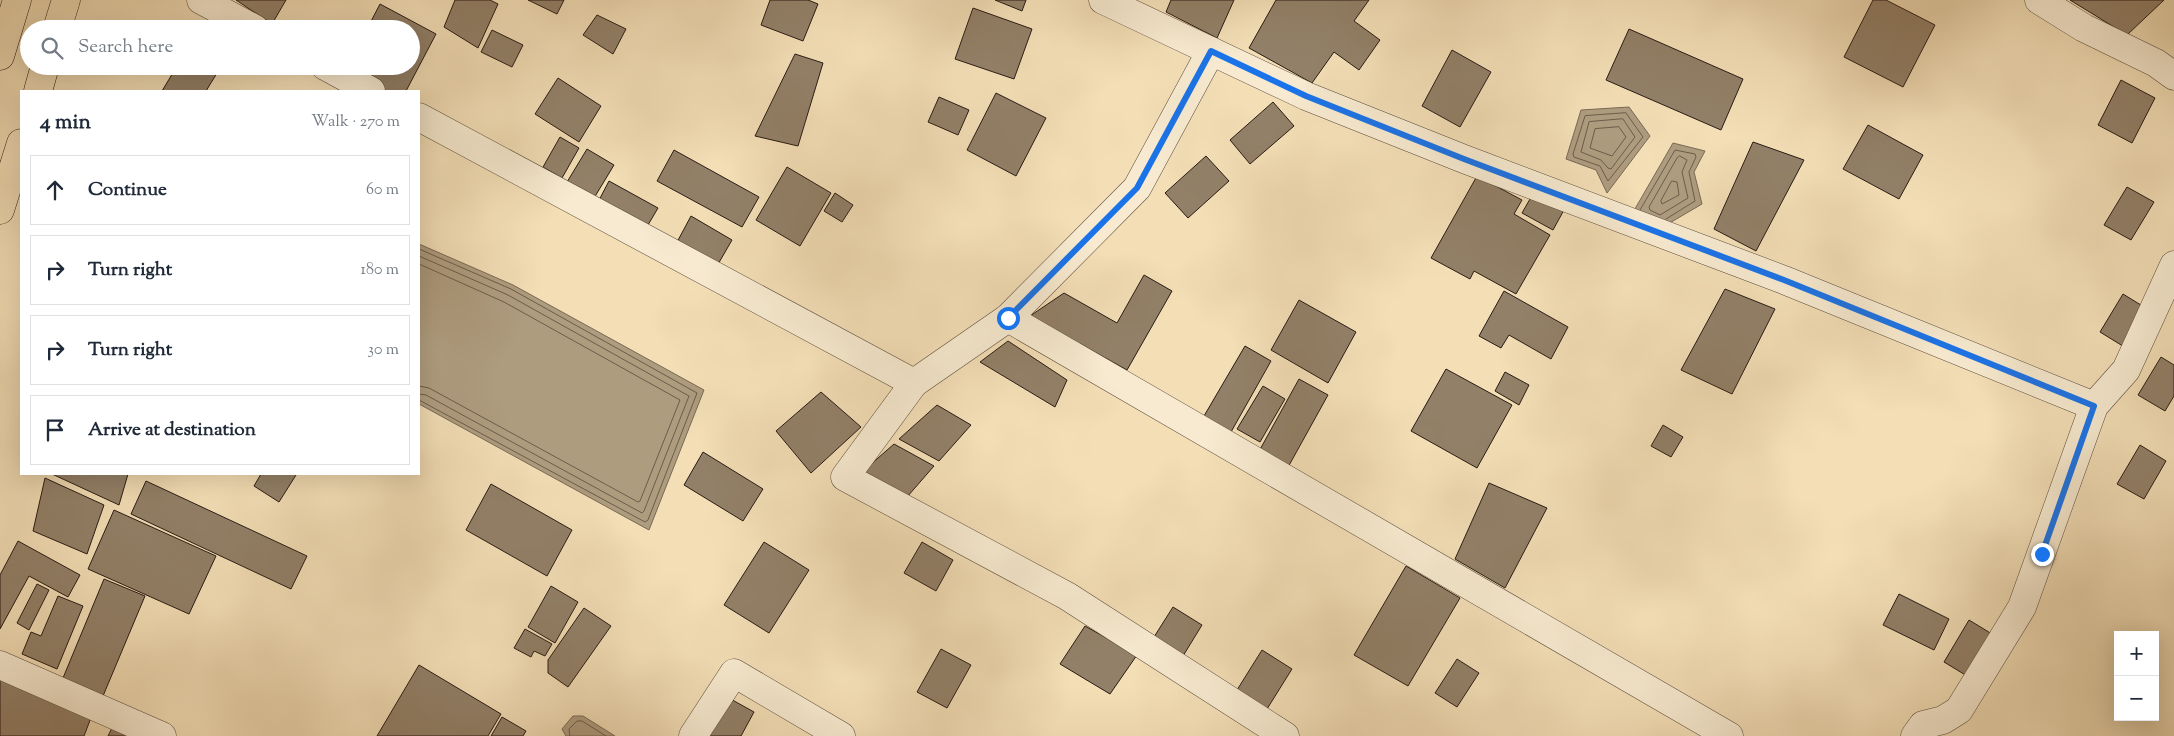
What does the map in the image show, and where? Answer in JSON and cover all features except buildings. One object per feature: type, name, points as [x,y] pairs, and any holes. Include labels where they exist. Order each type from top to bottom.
[{"type":"highway","points":[[0,56],[17,0]]},
{"type":"highway","points":[[60,20],[66,0]]},
{"type":"highway","points":[[38,90],[42,75]]},
{"type":"highway","points":[[0,210],[20,146]]},
{"type":"street","points":[[201,0],[238,20]]},
{"type":"street","points":[[1103,0],[1324,103],[1464,159],[1784,280],[2094,406]]},
{"type":"street","points":[[2039,0],[2084,28],[2156,63],[2174,76]]},
{"type":"street","points":[[1211,51],[1137,188],[1008,318],[914,383],[845,477],[1067,596],[1285,736]]},
{"type":"street","points":[[342,75],[369,90]]},
{"type":"street","points":[[420,118],[914,383]]},
{"type":"street","points":[[1915,736],[1923,724],[1943,720],[1959,710],[2022,607],[2094,406],[2126,370],[2174,265]]},
{"type":"street","points":[[1008,318],[1196,428],[1487,593],[1729,736]]},
{"type":"street","points":[[0,665],[162,736]]},
{"type":"street","points":[[693,736],[734,673],[841,736]]},
{"type":"water","points":[[1629,107],[1650,136],[1607,193],[1596,170],[1566,159],[1581,110]]},
{"type":"water","points":[[1673,143],[1705,151],[1694,172],[1702,204],[1661,228],[1632,214]]},
{"type":"water","points":[[420,244],[513,285],[704,390],[649,530],[420,405]]},
{"type":"water","points":[[573,716],[583,716],[615,736],[566,736],[562,729]]},
{"type":"route","points":[[1008,318],[1137,188],[1211,51],[1306,96],[1464,159],[1784,280],[2094,406],[2042,554]]}]
